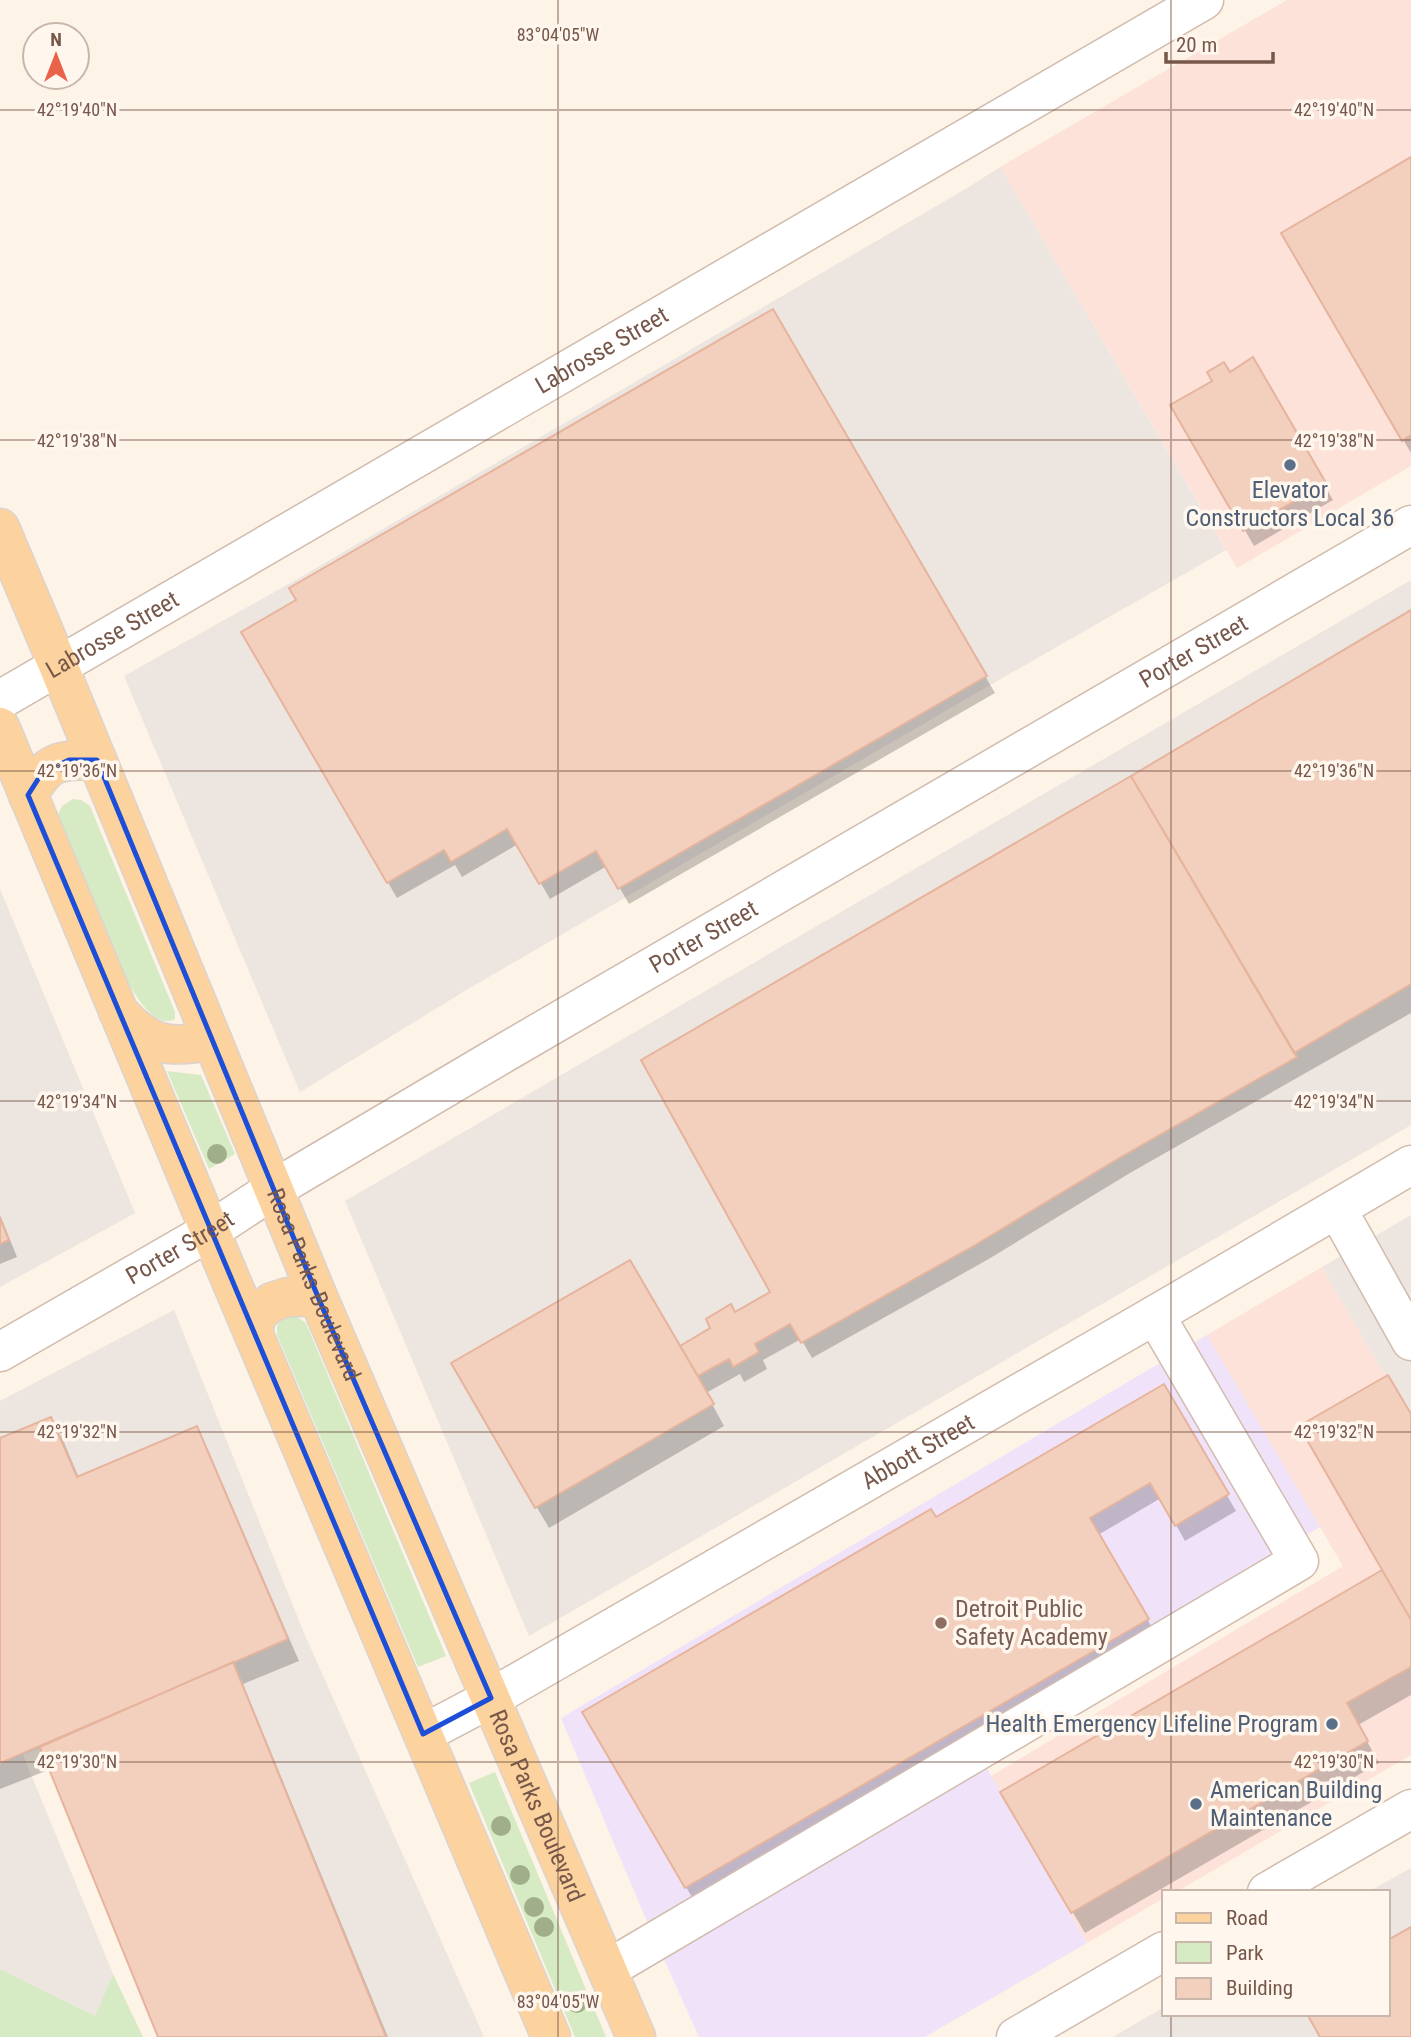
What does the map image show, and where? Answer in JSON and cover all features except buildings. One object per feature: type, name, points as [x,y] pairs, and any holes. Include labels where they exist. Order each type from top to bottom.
[{"type":"main road","name":"Rosa Parks Boulevard","points":[[0,528],[11,592],[58,665],[317,1297],[636,2037]]},
{"type":"main road","points":[[0,727],[551,2037]]},
{"type":"main road","points":[[28,795],[42,773],[54,764],[69,760],[97,760]]},
{"type":"main road","points":[[117,1009],[134,1029],[152,1039],[187,1046],[212,1040]]},
{"type":"main road","points":[[253,1332],[257,1314],[272,1302],[288,1297],[317,1297]]},
{"type":"street","name":"Labrosse Street","points":[[0,700],[1204,0]]},
{"type":"street","name":"Porter Street","points":[[0,1352],[210,1231],[274,1189],[504,1053],[1411,524]]},
{"type":"street","name":"Abbott Street","points":[[423,1734],[491,1698],[1411,1165]]},
{"type":"street","points":[[1337,1209],[1411,1341]]},
{"type":"street","points":[[607,1969],[1299,1561],[1155,1315]]},
{"type":"street","points":[[1270,1890],[1411,1809]]},
{"type":"street","points":[[1016,2037],[1162,1952]]},
{"type":"highlighted area","points":[[69,760],[97,760],[318,1297],[491,1698],[423,1734],[28,795],[42,773]]},
{"type":"shaded area","points":[[1287,0],[1411,0],[1411,466],[1237,568],[1000,167]]},
{"type":"shaded area","points":[[1000,167],[1226,550],[468,989],[300,1092],[124,676],[287,585]]},
{"type":"shaded area","points":[[1411,580],[1411,1125],[529,1636],[345,1201]]},
{"type":"shaded area","points":[[0,889],[135,1213],[0,1287]]},
{"type":"shaded area","points":[[1411,1215],[1411,1420],[1322,1267]]},
{"type":"shaded area","points":[[1322,1267],[1411,1420],[1411,1755],[1179,1890],[1162,1890],[1162,1899],[1087,1943],[991,1776],[1343,1566],[1207,1335]]},
{"type":"shaded area","points":[[174,1310],[304,1633],[484,2037],[158,2037],[40,1748],[23,1755],[113,1974],[95,2016],[0,1969],[0,1401]]},
{"type":"shaded area","name":"Detroit Public Safety Academy","points":[[1207,1335],[1320,1527],[969,1737],[1087,1943],[925,2037],[699,2037],[561,1718]]},
{"type":"shaded area","points":[[1411,1868],[1411,2037],[1113,2037],[1162,2008],[1162,2016],[1390,2016],[1390,1890],[1372,1890]]},
{"type":"green space","points":[[73,799],[81,800],[90,806],[175,1012],[175,1019],[167,1021],[153,1016],[127,981],[58,815],[62,806]]},
{"type":"green space","points":[[167,1071],[201,1075],[235,1154],[209,1169]]},
{"type":"green space","points":[[296,1316],[306,1323],[446,1656],[418,1667],[277,1335],[280,1320]]},
{"type":"green space","points":[[495,1772],[606,2037],[575,2037],[469,1783]]},
{"type":"green space","points":[[0,1969],[95,2016],[113,1974],[143,2037],[0,2037]]},
{"type":"place","name":"Elevator Constructors Local 36","points":[[1290,465]]},
{"type":"place","name":"Detroit Public Safety Academy","points":[[941,1623]]},
{"type":"place","name":"Health Emergency Lifeline Program","points":[[1332,1724]]},
{"type":"place","name":"American Building Maintenance","points":[[1196,1804]]}]
